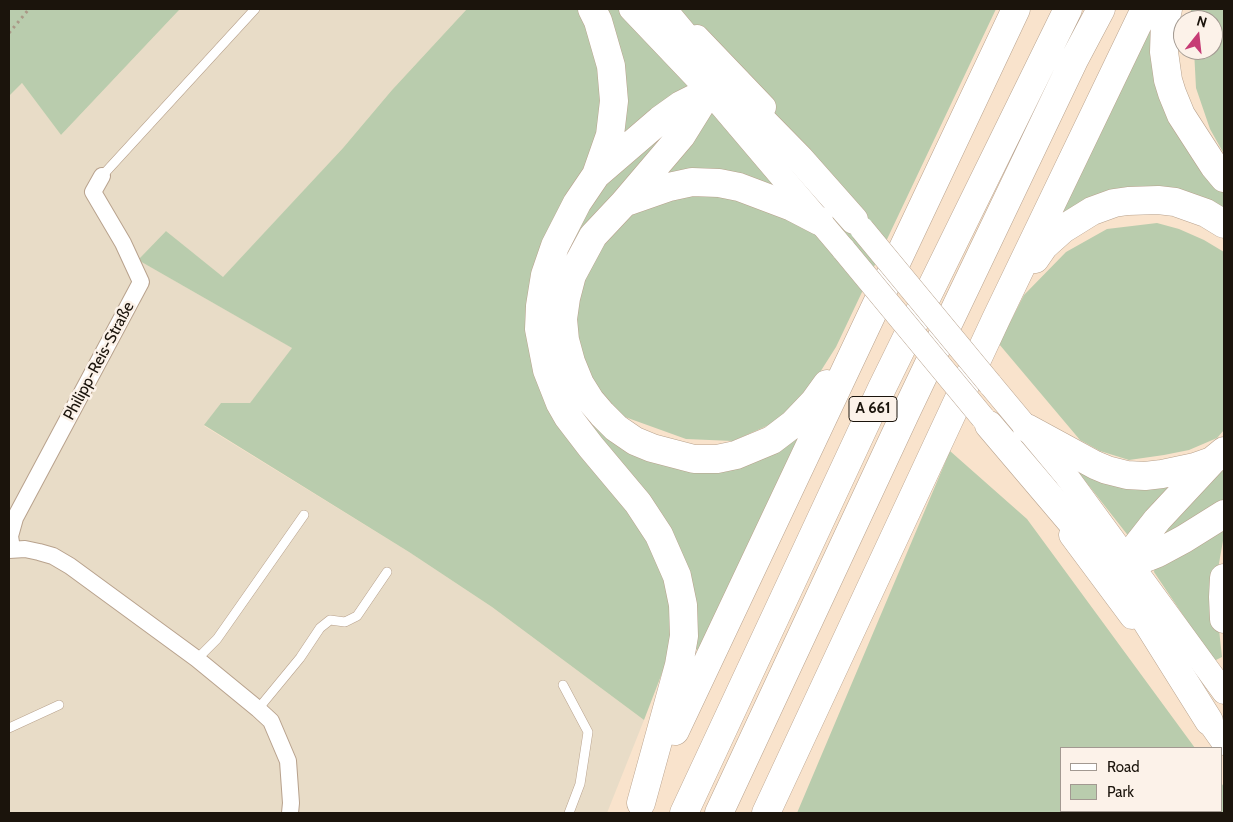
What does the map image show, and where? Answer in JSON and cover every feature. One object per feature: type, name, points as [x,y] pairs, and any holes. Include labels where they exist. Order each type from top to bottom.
[{"type":"highway","points":[[592,9],[598,21],[611,66],[614,101],[610,135],[596,175],[577,203],[555,246],[543,286],[539,329],[547,370],[560,403],[579,433],[622,483],[650,521],[669,556],[680,590],[685,622],[682,649],[639,808]]},
{"type":"highway","points":[[662,9],[702,57],[708,68],[710,78],[709,91],[681,136],[593,236],[572,276],[563,319],[565,340],[580,384],[602,414],[616,428],[635,441],[672,455],[694,459],[717,459],[736,455],[772,440],[793,424],[814,402],[856,345]]},
{"type":"highway","points":[[639,808],[1016,9]]},
{"type":"highway","name":"A 661","points":[[684,813],[882,388],[1068,9]]},
{"type":"highway","name":"A 661","points":[[719,813],[905,414],[1074,60],[1101,9]]},
{"type":"highway","points":[[766,813],[996,320],[1145,9]]},
{"type":"highway","points":[[1168,9],[1164,32],[1164,52],[1172,93],[1180,115],[1224,178]]},
{"type":"highway","points":[[596,175],[681,104],[709,91],[729,93],[738,97],[748,106],[800,160],[858,225]]},
{"type":"highway","points":[[624,202],[669,187],[692,182],[719,183],[754,192],[792,207],[819,221]]},
{"type":"highway","points":[[996,320],[1019,280],[1044,246],[1063,229],[1103,207],[1128,201],[1166,201],[1190,206],[1224,224]]},
{"type":"highway","points":[[986,422],[1095,548],[1111,558],[1127,561],[1143,559],[1158,553],[1224,514]]},
{"type":"highway","points":[[1027,428],[1095,465],[1127,475],[1145,476],[1162,474],[1195,467],[1219,456]]},
{"type":"highway","points":[[1210,721],[1130,595],[1124,577],[1124,569],[1135,548],[1157,520],[1219,456]]},
{"type":"highway","points":[[1224,578],[1224,618]]},
{"type":"main road","points":[[631,9],[709,91],[986,422],[1210,721],[1224,743]]},
{"type":"main road","points":[[669,9],[772,116],[858,225],[1027,428],[1070,481],[1224,692]]},
{"type":"street","name":"Philipp-Reis-Straße","points":[[102,176],[93,192],[123,243],[141,282],[15,518],[10,536],[10,550],[25,549],[39,552],[53,556],[70,566],[197,659],[258,708],[271,721],[288,761],[290,813]]},
{"type":"lane","points":[[102,176],[255,9]]},
{"type":"lane","points":[[197,659],[217,639],[304,515]]},
{"type":"lane","points":[[258,708],[300,658],[320,628],[330,620],[345,622],[356,616],[387,572]]},
{"type":"lane","points":[[563,685],[588,732],[580,784],[569,813]]},
{"type":"lane","points":[[9,728],[59,705]]},
{"type":"path","points":[[9,33],[29,9]]},
{"type":"shaded area","points":[[180,9],[466,10],[392,90],[343,148],[223,278],[166,231],[138,260],[293,348],[250,403],[221,403],[204,426],[409,552],[492,607],[644,720],[607,813],[9,813],[9,96],[22,83],[61,135]]},
{"type":"green space","points":[[9,9],[180,9],[61,135],[22,83],[9,96]]},
{"type":"green space","points":[[465,9],[996,9],[836,347],[810,388],[780,420],[733,441],[686,439],[625,417],[607,428],[682,464],[806,423],[700,651],[696,649],[697,626],[654,551],[670,598],[674,642],[644,720],[492,607],[409,552],[204,425],[221,403],[250,403],[292,348],[138,260],[166,231],[223,277],[343,148]]},
{"type":"green space","points":[[1224,9],[1224,154],[1210,129],[1196,88],[1195,60],[1223,60],[1223,10],[1191,10]]},
{"type":"green space","points":[[1156,16],[1224,187],[1224,212],[1183,195],[1044,233]]},
{"type":"green space","points":[[1157,223],[1179,229],[1204,240],[1224,252],[1224,430],[1217,438],[1189,450],[1129,460],[1100,451],[1080,440],[999,344],[1024,295],[1066,252],[1107,229]]},
{"type":"green space","points":[[950,451],[1027,519],[1194,747],[1060,747],[1060,812],[1223,812],[1223,786],[1224,787],[1224,813],[797,813]]},
{"type":"green space","points":[[1224,462],[1224,501],[1151,548]]},
{"type":"green space","points":[[1075,468],[1191,474],[1130,538]]},
{"type":"green space","points":[[1224,523],[1224,535],[1218,569],[1217,611],[1222,657],[1214,661],[1154,572],[1155,565]]}]
